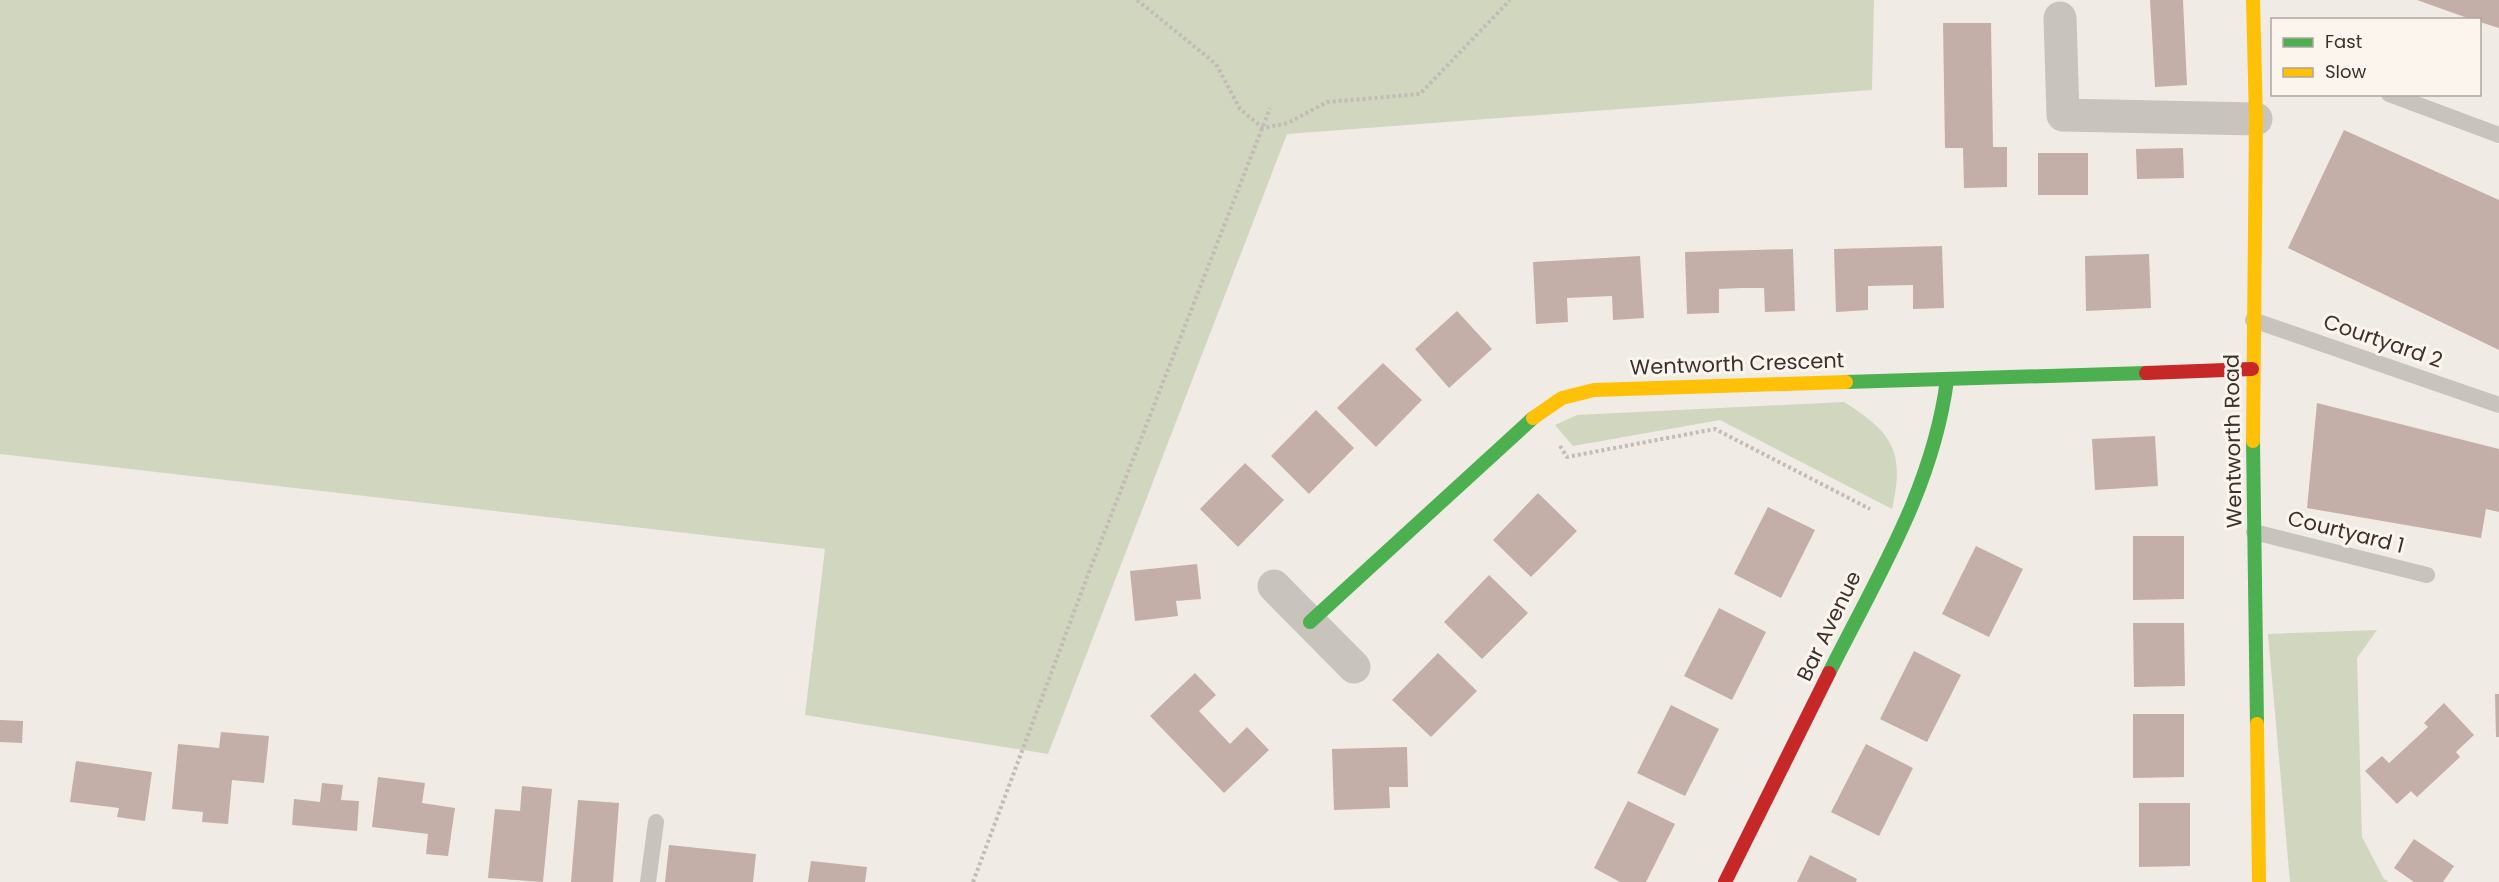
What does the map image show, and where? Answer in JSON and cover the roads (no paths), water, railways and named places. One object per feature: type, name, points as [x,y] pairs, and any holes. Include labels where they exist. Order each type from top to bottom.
[{"type":"street","name":"Wentworth Road","points":[[2253,0],[2256,118],[2252,369],[2259,882]]},
{"type":"street","points":[[2060,18],[2063,115],[2256,118]]},
{"type":"street","name":"Wentworth Crescent","points":[[1311,622],[1538,414],[1562,398],[1594,390],[1704,385],[1947,380],[2252,369]]},
{"type":"street","name":"Bar Avenue","points":[[1725,882],[1902,526],[1929,464],[1945,410],[1947,380]]},
{"type":"street","points":[[1274,586],[1354,667]]},
{"type":"lane","points":[[2254,45],[2271,51]]},
{"type":"lane","points":[[2394,96],[2499,135]]},
{"type":"lane","name":"Courtyard 2","points":[[2253,320],[2499,405]]},
{"type":"lane","name":"Courtyard 1","points":[[2254,532],[2427,575]]},
{"type":"lane","points":[[648,882],[656,822]]}]
